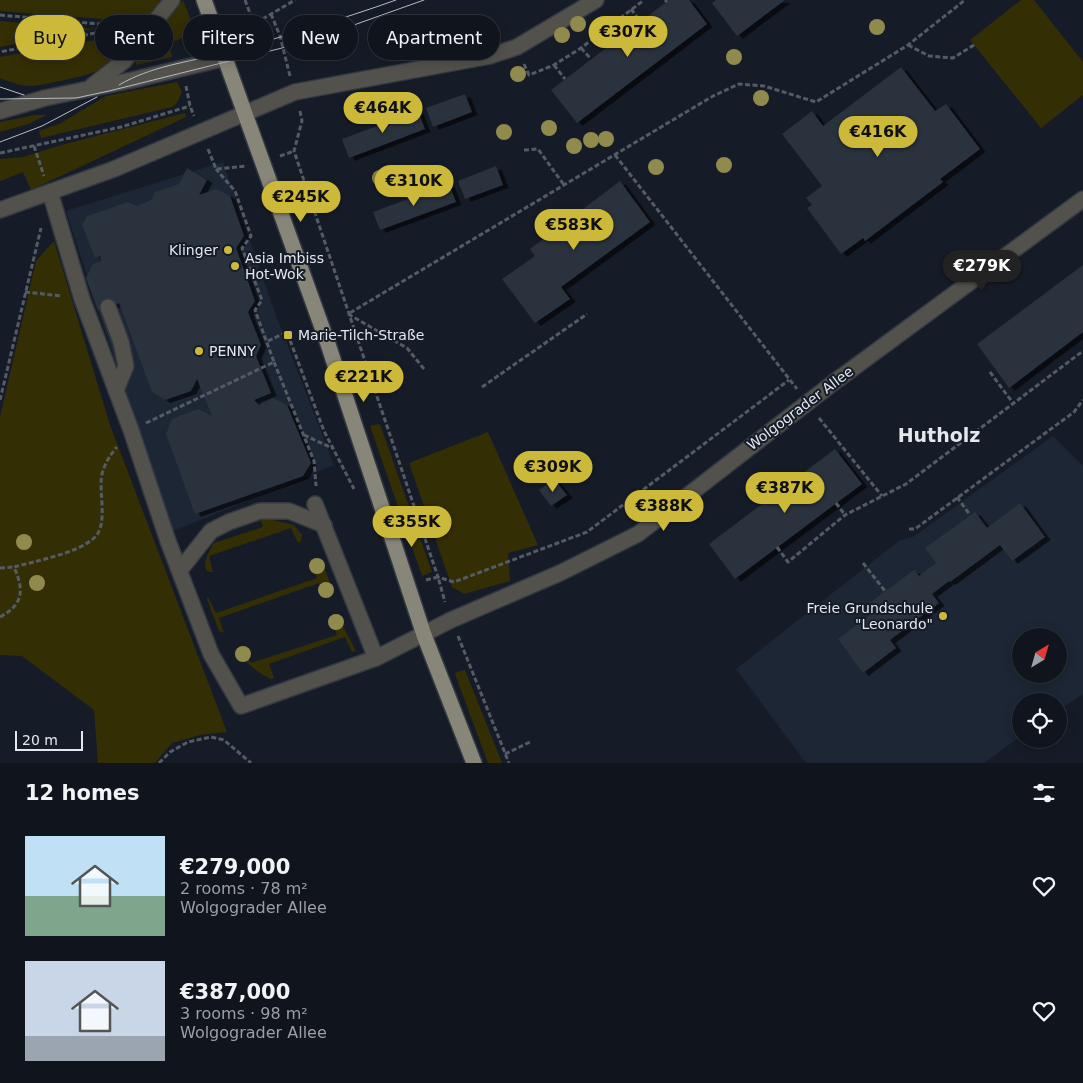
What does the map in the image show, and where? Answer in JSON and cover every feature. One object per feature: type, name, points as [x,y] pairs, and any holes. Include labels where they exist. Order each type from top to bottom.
[{"type":"main road","points":[[204,0],[210,15]]},
{"type":"main road","points":[[227,60],[328,344],[424,634],[474,763]]},
{"type":"street","points":[[89,88],[124,61],[172,0]]},
{"type":"street","points":[[0,210],[114,169],[295,92],[490,56],[517,47],[596,0]]},
{"type":"street","points":[[0,110],[217,60]]},
{"type":"street","points":[[50,192],[82,299],[131,430],[168,541],[180,570],[211,531],[229,522],[260,511],[289,511],[324,525]]},
{"type":"street","name":"Wolgograder Allee","points":[[180,570],[211,654],[241,706],[376,658],[451,620],[560,573],[638,534],[807,403],[1083,199]]},
{"type":"street","points":[[108,307],[126,366],[116,390]]},
{"type":"street","points":[[315,504],[376,658]]},
{"type":"path","points":[[245,0],[251,15]]},
{"type":"path","points":[[517,47],[528,75],[554,65],[582,48],[644,0]]},
{"type":"path","points":[[348,314],[713,96],[739,84],[764,86],[816,102],[908,45],[965,0]]},
{"type":"path","points":[[631,9],[640,22]]},
{"type":"path","points":[[271,14],[280,36],[302,121],[294,151],[451,620],[508,763]]},
{"type":"path","points":[[0,15],[99,24],[100,32],[0,52]]},
{"type":"path","points":[[606,29],[615,41]]},
{"type":"path","points":[[908,45],[929,56],[954,58],[974,45]]},
{"type":"path","points":[[582,48],[591,60]]},
{"type":"path","points":[[554,65],[565,79]]},
{"type":"path","points":[[0,153],[121,127],[190,106]]},
{"type":"path","points":[[0,400],[50,192],[34,146]]},
{"type":"path","points":[[524,150],[538,149],[564,185]]},
{"type":"path","points":[[615,155],[807,403],[882,496]]},
{"type":"path","points":[[216,169],[235,190],[251,236],[242,248],[262,300],[255,310],[314,461],[316,478],[315,504]]},
{"type":"path","points":[[25,292],[82,299]]},
{"type":"path","points":[[348,314],[407,348],[424,369]]},
{"type":"path","points":[[482,388],[586,314]]},
{"type":"path","points":[[268,341],[287,332],[324,430],[358,496]]},
{"type":"path","points":[[777,547],[788,562],[845,515],[906,484],[1083,351]]},
{"type":"path","points":[[0,568],[14,567],[66,552],[96,538],[102,522],[102,475],[109,456],[131,430],[274,362]]},
{"type":"path","points":[[990,372],[1013,403]]},
{"type":"path","points":[[408,585],[438,577],[454,582],[587,532],[789,380]]},
{"type":"path","points":[[909,529],[914,529],[1074,412],[1083,400]]},
{"type":"path","points":[[303,434],[333,448]]},
{"type":"path","points":[[957,497],[970,515]]},
{"type":"path","points":[[836,503],[845,515]]},
{"type":"path","points":[[863,562],[885,591]]},
{"type":"path","points":[[0,617],[15,607],[20,593],[20,580],[14,567]]},
{"type":"path","points":[[159,763],[170,752],[188,742],[211,737],[224,740],[252,763]]},
{"type":"path","points":[[504,754],[530,742]]},
{"type":"shaded area","points":[[0,0],[160,0],[151,15],[95,15],[95,18],[85,18],[85,15],[52,15],[0,11]]},
{"type":"shaded area","points":[[183,0],[189,15],[183,15],[183,38],[173,42],[173,15],[171,15]]},
{"type":"shaded area","points":[[1021,0],[1034,0],[1083,62],[1083,95],[1041,128],[970,40]]},
{"type":"shaded area","points":[[0,21],[15,22],[15,44],[0,47]]},
{"type":"shaded area","points":[[95,40],[95,60],[112,60],[91,73],[43,85],[23,85],[0,78],[0,57],[15,54],[15,60],[85,60],[85,42]]},
{"type":"shaded area","points":[[135,60],[158,60],[136,65]]},
{"type":"shaded area","points":[[177,82],[182,92],[177,103],[172,107],[41,138],[39,131],[61,123],[106,96]]},
{"type":"shaded area","points":[[185,113],[186,117],[31,190],[23,172],[0,181],[0,159],[23,157],[65,144]]},
{"type":"shaded area","points":[[35,115],[47,115],[28,124],[0,132],[0,122]]},
{"type":"shaded area","points":[[223,162],[274,310],[334,465],[171,532],[66,211]]},
{"type":"shaded area","points":[[54,241],[110,425],[227,732],[200,735],[172,743],[155,763],[98,763],[94,710],[22,656],[0,655],[0,417],[36,261]]},
{"type":"shaded area","points":[[380,424],[432,572],[422,576],[370,426]]},
{"type":"shaded area","points":[[488,432],[538,545],[508,553],[510,581],[464,594],[452,587],[409,463]]},
{"type":"shaded area","name":"Freie Grundschule \"Leonardo\"","points":[[1053,436],[1083,466],[1083,694],[1067,705],[1067,693],[1012,693],[1012,743],[984,763],[806,763],[736,669],[900,540],[913,537]]},
{"type":"shaded area","points":[[260,517],[294,525],[302,535],[301,541],[298,543],[291,528],[209,556],[213,572],[206,569],[205,565],[209,551],[214,543],[263,527]]},
{"type":"shaded area","points":[[310,559],[315,559],[323,565],[331,587],[330,593],[326,598],[319,583],[219,618],[224,633],[219,631],[207,599],[208,597],[216,613],[317,578]]},
{"type":"shaded area","points":[[338,617],[356,651],[352,652],[345,637],[269,664],[274,678],[271,679],[252,667],[238,650],[244,649],[251,663],[337,635],[331,620]]},
{"type":"shaded area","points":[[465,670],[502,763],[488,763],[455,674]]},
{"type":"building","points":[[669,0],[689,0],[707,24],[577,123],[551,90]]},
{"type":"building","points":[[716,0],[785,0],[737,36],[712,3]]},
{"type":"building","points":[[901,67],[935,111],[946,104],[980,149],[940,179],[943,182],[865,241],[863,238],[841,254],[807,208],[812,205],[806,198],[822,186],[782,134],[812,111],[823,126]]},
{"type":"building","points":[[465,94],[472,112],[433,127],[426,108]]},
{"type":"building","points":[[418,111],[425,129],[349,158],[342,139]]},
{"type":"building","points":[[496,166],[503,185],[465,199],[458,181]]},
{"type":"building","points":[[187,168],[207,180],[199,195],[217,189],[230,196],[244,236],[236,248],[255,301],[248,312],[261,345],[256,356],[271,393],[254,400],[259,405],[273,398],[287,405],[311,463],[303,476],[195,514],[166,434],[172,419],[198,409],[212,416],[197,379],[191,391],[165,400],[152,392],[119,303],[98,311],[86,278],[93,264],[101,261],[100,256],[95,258],[82,225],[87,216],[128,202],[137,206],[151,200],[155,192],[179,184]]},
{"type":"building","points":[[620,181],[650,222],[561,287],[570,299],[535,323],[502,279],[535,256],[530,249]]},
{"type":"building","points":[[449,184],[456,202],[380,230],[373,212]]},
{"type":"building","points":[[1083,265],[1083,332],[1009,388],[977,344]]},
{"type":"building","points":[[835,449],[862,484],[735,579],[709,544]]},
{"type":"building","points":[[554,479],[567,495],[551,506],[539,490]]},
{"type":"building","points":[[1020,503],[1045,537],[1012,561],[1000,545],[949,581],[932,594],[939,603],[890,640],[896,648],[863,673],[838,639],[870,615],[864,607],[914,570],[919,576],[936,563],[925,548],[975,512],[987,528]]},
{"type":"tram line","points":[[119,85],[144,73],[170,65],[267,41],[396,0]]},
{"type":"tram line","points":[[0,99],[76,98],[109,91],[282,48],[424,0]]},
{"type":"tram line","points":[[0,87],[24,95]]},
{"type":"tram line","points":[[0,142],[42,126],[97,97]]},
{"type":"place","name":"Klinger","points":[[228,250]]},
{"type":"place","name":"Asia Imbiss Hot-Wok","points":[[235,266]]},
{"type":"place","name":"Marie-Tilch-Straße","points":[[288,335]]},
{"type":"place","name":"PENNY","points":[[199,351]]},
{"type":"place","name":"Freie Grundschule \"Leonardo\"","points":[[943,616]]},
{"type":"district","name":"Hutholz","points":[[939,435]]}]
